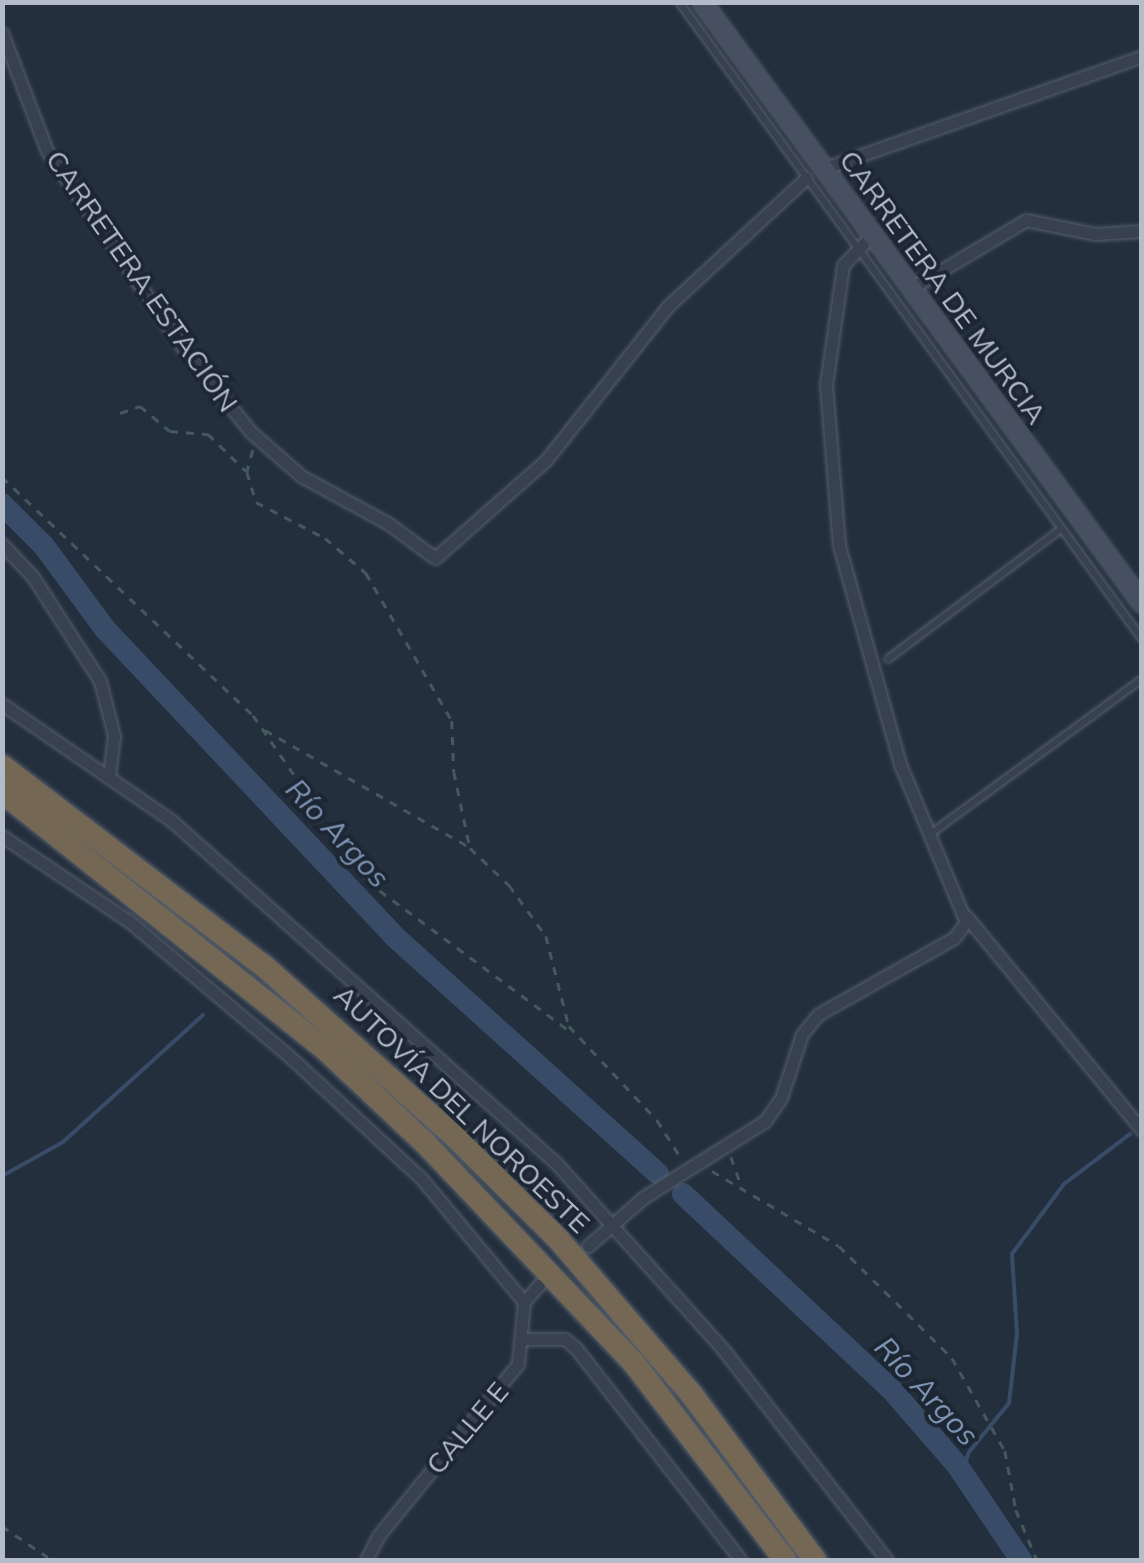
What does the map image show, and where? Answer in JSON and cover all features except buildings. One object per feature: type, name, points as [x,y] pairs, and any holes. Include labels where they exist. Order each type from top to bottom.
[{"type":"highway","name":"AUTOVÍA DEL NOROESTE","points":[[2,766],[264,966],[454,1136],[558,1239],[692,1395],[815,1560]]},
{"type":"highway","name":"AUTOVÍA DEL NOROESTE","points":[[2,792],[326,1050],[437,1156],[633,1362],[786,1560]]},
{"type":"main road","name":"CARRETERA DE MURCIA","points":[[695,5],[863,241],[910,290],[1142,603]]},
{"type":"street","name":"CARRETERA ESTACIÓN","points":[[2,33],[48,151],[183,348],[256,438],[301,476],[440,558],[586,418],[668,306],[814,174]]},
{"type":"street","points":[[814,174],[1142,56]]},
{"type":"street","points":[[910,290],[1026,220],[1095,234],[1142,231]]},
{"type":"street","points":[[863,241],[840,277],[824,414],[839,546],[900,764],[966,916],[1142,1130]]},
{"type":"street","points":[[2,544],[34,577],[100,681],[114,736],[109,776]]},
{"type":"street","points":[[2,704],[172,821],[489,1100],[612,1224],[774,1412],[887,1560]]},
{"type":"street","points":[[2,836],[130,922],[300,1066],[421,1178],[524,1302],[540,1285]]},
{"type":"street","points":[[588,1246],[612,1224],[736,1143],[773,1112],[810,1023],[954,938],[966,916]]},
{"type":"street","name":"CALLE E","points":[[366,1560],[380,1535],[518,1364],[524,1302]]},
{"type":"street","points":[[521,1339],[565,1339],[575,1347],[741,1560]]},
{"type":"lane","points":[[680,2],[695,5]]},
{"type":"lane","points":[[863,241],[1061,529],[1142,639]]},
{"type":"lane","points":[[888,658],[1061,529]]},
{"type":"lane","points":[[928,836],[1142,679]]},
{"type":"path","points":[[120,413],[140,406],[170,431],[208,434],[247,472],[265,510],[357,559],[452,721],[454,772],[470,848]]},
{"type":"path","points":[[247,472],[256,438]]},
{"type":"path","points":[[2,477],[266,730],[368,880],[576,1035],[696,1169],[742,1188],[839,1246],[952,1358],[1005,1451],[1016,1510],[1038,1560]]},
{"type":"path","points":[[266,730],[470,848],[546,936],[564,1014],[576,1035]]},
{"type":"path","points":[[736,1143],[732,1161],[742,1188]]},
{"type":"path","points":[[2,1526],[52,1560]]},
{"type":"waterway","name":"Río Argos","points":[[2,504],[44,546],[105,629],[394,936],[658,1174]]},
{"type":"waterway","points":[[2,1176],[63,1142],[203,1015]]},
{"type":"waterway","points":[[962,1473],[969,1452],[1009,1403],[1017,1334],[1012,1254],[1064,1184],[1130,1134]]},
{"type":"waterway","name":"Río Argos","points":[[683,1194],[891,1389],[957,1465],[1021,1560]]}]
